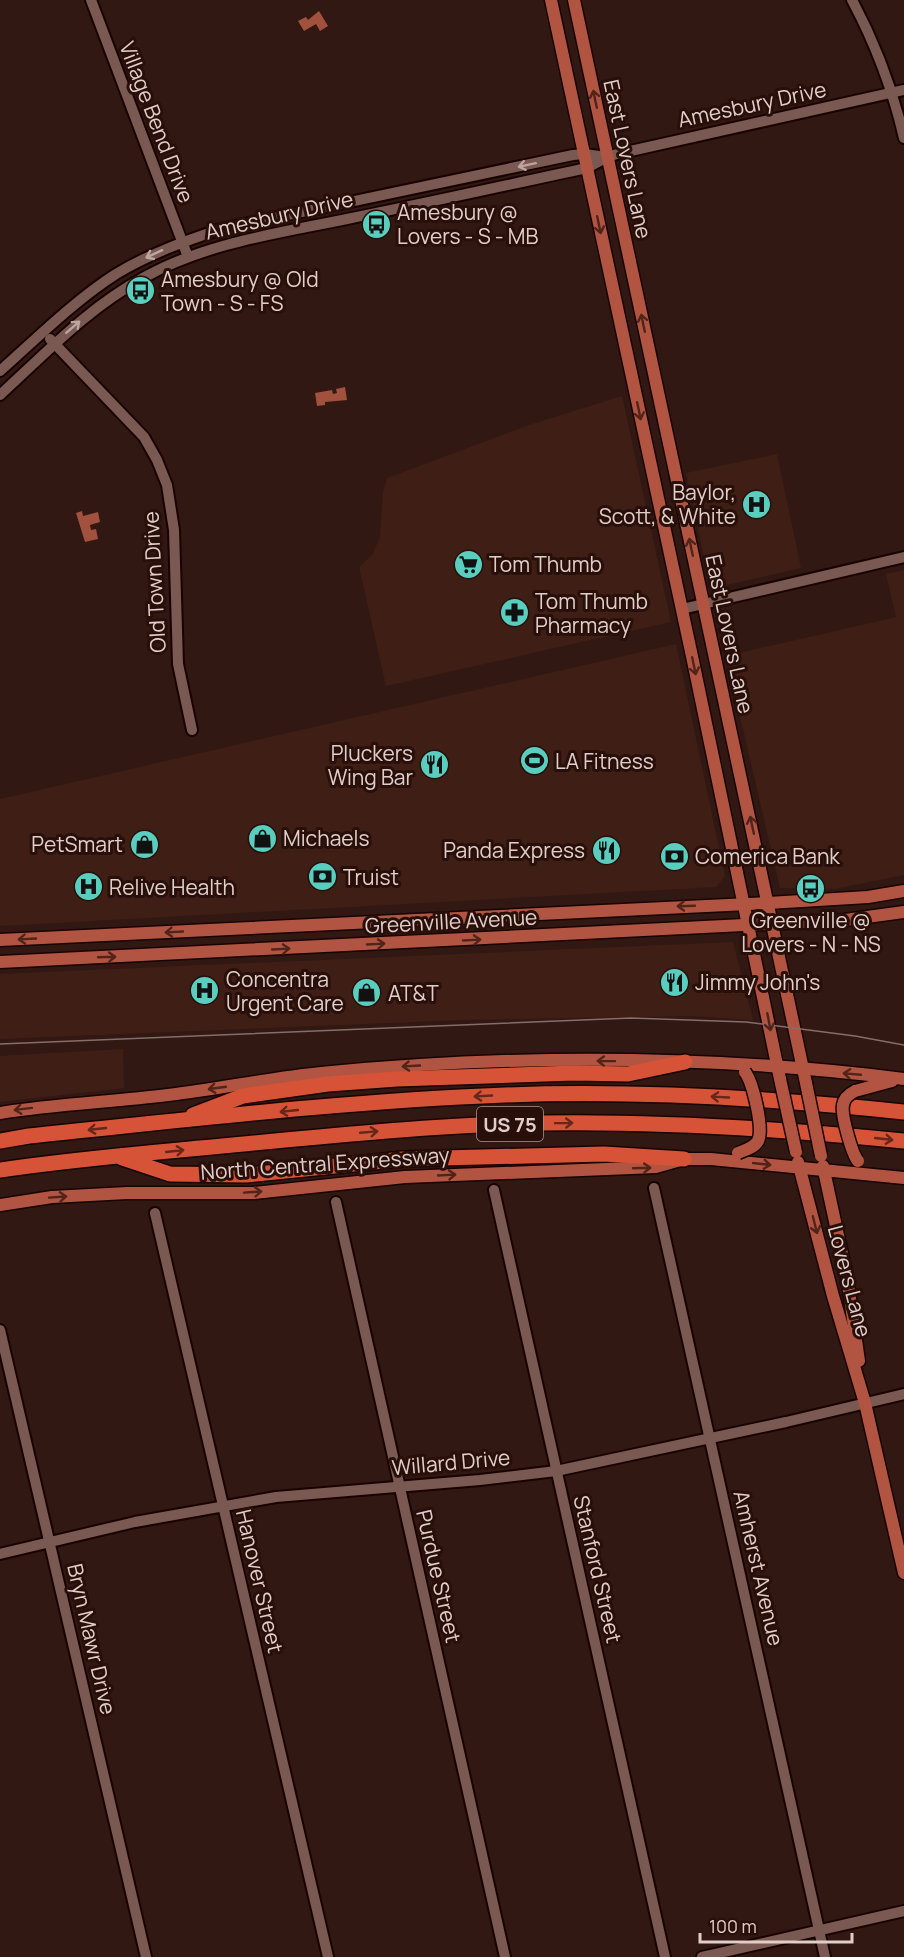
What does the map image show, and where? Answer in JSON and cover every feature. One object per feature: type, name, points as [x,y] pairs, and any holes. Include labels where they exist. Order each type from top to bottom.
[{"type":"highway","points":[[176,1122],[243,1096],[328,1084],[397,1078],[574,1073],[628,1074],[685,1062]]},
{"type":"highway","name":"US 75","points":[[0,1141],[360,1103],[539,1095],[654,1094],[728,1097],[904,1112]]},
{"type":"highway","name":"North Central Expressway","points":[[0,1170],[117,1156],[392,1130],[539,1123],[724,1126],[904,1142]]},
{"type":"highway","points":[[117,1156],[170,1174],[246,1175],[403,1159],[604,1154],[684,1158]]},
{"type":"main road","name":"East Lovers Lane","points":[[551,0],[800,1169]]},
{"type":"main road","name":"East Lovers Lane","points":[[574,0],[773,922],[824,1171]]},
{"type":"main road","points":[[634,386],[656,380]]},
{"type":"main road","name":"Greenville Avenue","points":[[0,940],[768,903],[868,897],[904,891]]},
{"type":"main road","name":"Greenville Avenue","points":[[0,962],[845,920],[904,912]]},
{"type":"main road","points":[[222,930],[223,951]]},
{"type":"main road","points":[[54,938],[56,959]]},
{"type":"main road","points":[[0,1113],[167,1095],[318,1073],[505,1060],[685,1062],[777,1066],[903,1078]]},
{"type":"main road","points":[[723,1160],[750,1149],[757,1143],[761,1133],[752,1085],[745,1072],[726,1064]]},
{"type":"main road","points":[[878,1176],[858,1161],[853,1153],[842,1107],[846,1097],[855,1091],[903,1078]]},
{"type":"main road","name":"North Central Expressway","points":[[0,1205],[52,1197],[127,1193],[254,1193],[405,1177],[657,1167],[684,1158],[904,1178]]},
{"type":"main road","name":"Lovers Lane","points":[[800,1169],[833,1296],[865,1403],[904,1573]]},
{"type":"main road","name":"Lovers Lane","points":[[824,1171],[847,1277],[865,1403]]},
{"type":"street","name":"Village Bend Drive","points":[[91,0],[188,257]]},
{"type":"street","points":[[852,0],[891,93],[904,138]]},
{"type":"street","name":"Amesbury Drive","points":[[0,395],[86,316],[125,288],[188,257],[259,238],[587,168],[608,157],[904,90]]},
{"type":"street","name":"Amesbury Drive","points":[[0,371],[88,294],[117,274],[182,242],[221,229],[584,154],[608,157]]},
{"type":"street","points":[[381,195],[385,211]]},
{"type":"street","name":"Old Town Drive","points":[[43,332],[144,437],[167,485],[174,530],[178,664],[192,730]]},
{"type":"street","points":[[682,609],[904,558]]},
{"type":"street","name":"Amherst Avenue","points":[[654,1188],[825,1957]]},
{"type":"street","name":"Stanford Street","points":[[494,1190],[665,1957]]},
{"type":"street","name":"Purdue Street","points":[[336,1202],[505,1957]]},
{"type":"street","name":"Hanover Street","points":[[155,1213],[328,1957]]},
{"type":"street","name":"Bryn Mawr Drive","points":[[0,1330],[146,1957]]},
{"type":"street","name":"Willard Drive","points":[[0,1554],[135,1522],[276,1497],[480,1480],[556,1471],[904,1394]]},
{"type":"street","points":[[702,1957],[904,1911]]},
{"type":"shaded area","points":[[319,11],[328,26],[320,31],[316,24],[304,31],[298,21],[306,17],[308,20]]},
{"type":"shaded area","points":[[345,387],[347,400],[325,402],[325,405],[317,406],[315,393],[332,390],[333,394],[337,393],[336,389]]},
{"type":"shaded area","points":[[622,396],[671,622],[386,686],[359,567],[373,554],[380,536],[383,492],[387,478],[529,425]]},
{"type":"shaded area","points":[[777,454],[801,568],[718,587],[709,582],[686,473]]},
{"type":"shaded area","points":[[82,511],[83,516],[98,512],[100,522],[90,525],[91,530],[96,529],[98,539],[85,542],[76,513]]},
{"type":"shaded area","points":[[904,570],[904,875],[835,889],[780,888],[726,656],[896,617],[886,574]]},
{"type":"shaded area","points":[[676,644],[725,876],[716,887],[0,926],[0,799]]},
{"type":"shaded area","points":[[733,942],[753,1020],[690,1016],[463,1020],[0,1039],[0,974]]},
{"type":"shaded area","points":[[123,1049],[124,1088],[0,1102],[0,1056]]},
{"type":"tram line","points":[[0,1044],[631,1018],[746,1022],[855,1036],[904,1045]]},
{"type":"place","name":"Amesbury @ Lovers - S - MB","points":[[376,224]]},
{"type":"place","name":"Amesbury @ Old Town - S - FS","points":[[140,291]]},
{"type":"place","name":"Baylor, Scott, & White","points":[[757,504]]},
{"type":"place","name":"Tom Thumb","points":[[468,564]]},
{"type":"place","name":"Tom Thumb Pharmacy","points":[[514,613]]},
{"type":"place","name":"LA Fitness","points":[[534,761]]},
{"type":"place","name":"Pluckers Wing Bar","points":[[434,765]]},
{"type":"place","name":"Michaels","points":[[262,838]]},
{"type":"place","name":"PetSmart","points":[[144,844]]},
{"type":"place","name":"Panda Express","points":[[606,850]]},
{"type":"place","name":"Comerica Bank","points":[[674,856]]},
{"type":"place","name":"Truist","points":[[322,877]]},
{"type":"place","name":"Relive Health","points":[[88,887]]},
{"type":"place","name":"Greenville @ Lovers - N - NS","points":[[811,889]]},
{"type":"place","name":"Jimmy John's","points":[[674,982]]},
{"type":"place","name":"Concentra Urgent Care","points":[[205,991]]},
{"type":"place","name":"AT&T","points":[[367,993]]}]
